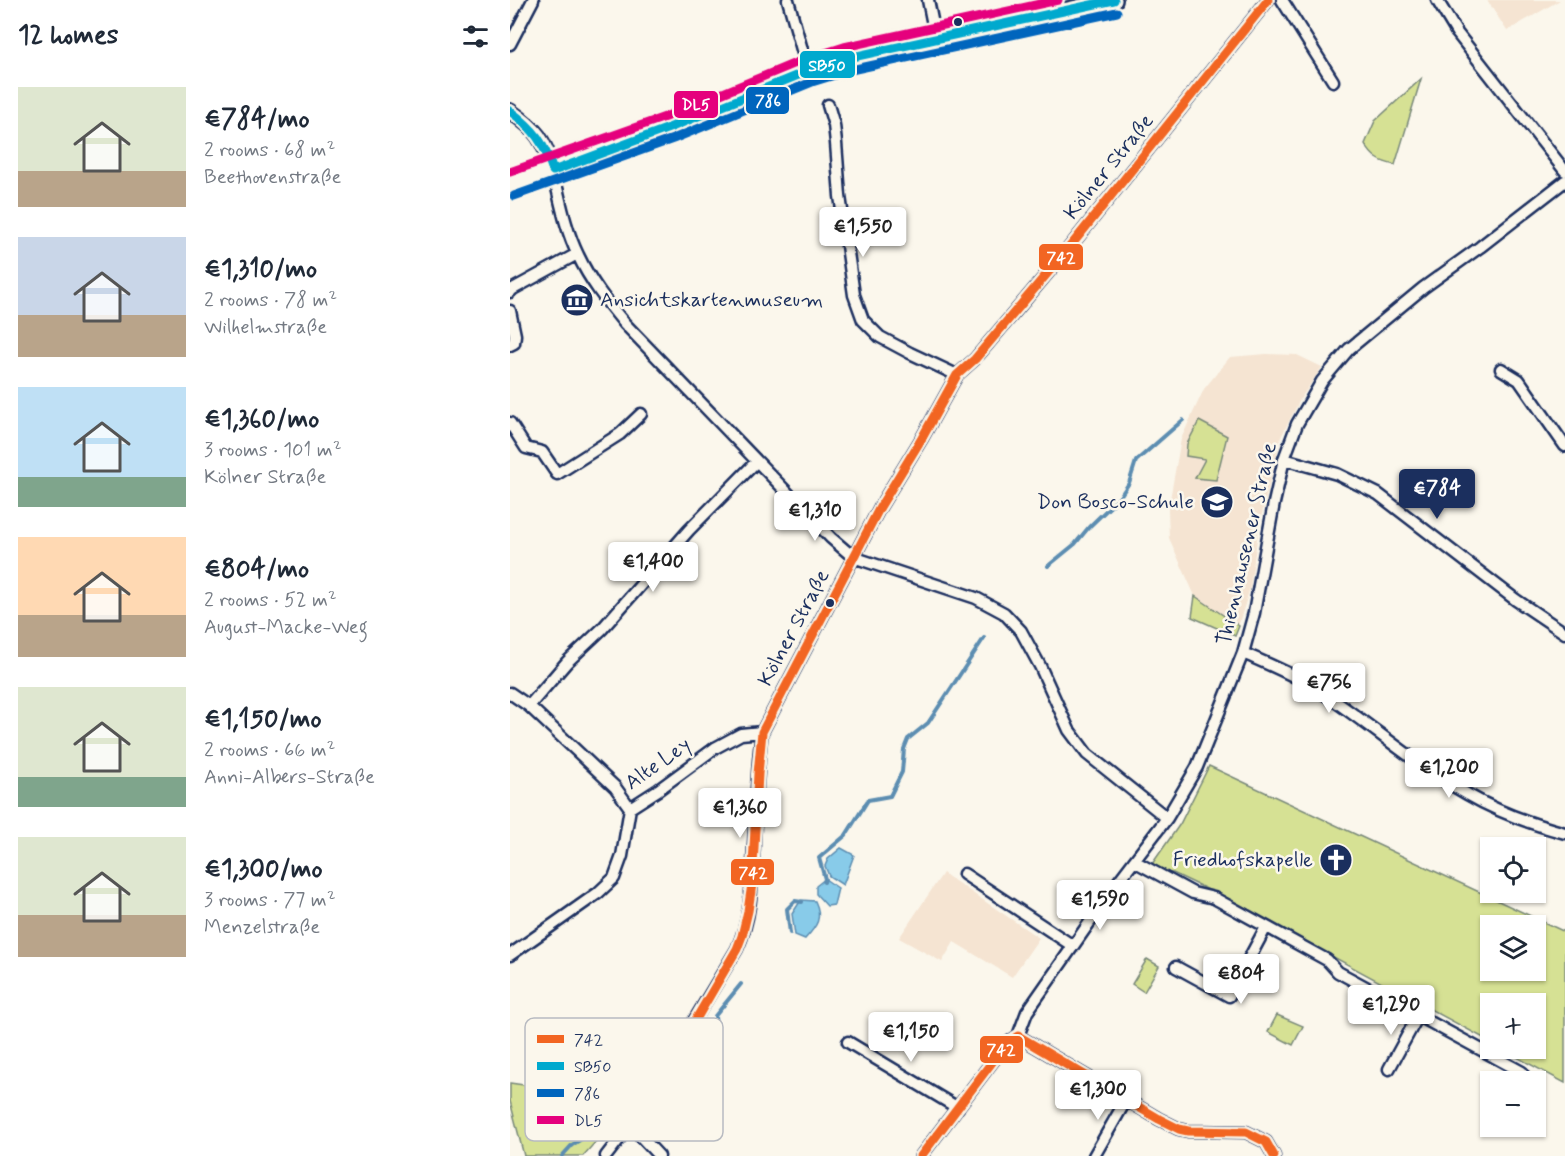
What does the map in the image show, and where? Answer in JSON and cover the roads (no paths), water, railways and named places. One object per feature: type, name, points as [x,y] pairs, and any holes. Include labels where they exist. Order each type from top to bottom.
[{"type":"main road","points":[[510,185],[669,128],[808,71],[849,58],[1114,0]]},
{"type":"main road","points":[[510,111],[536,132],[547,150],[553,171]]},
{"type":"street","points":[[510,44],[533,0]]},
{"type":"street","points":[[788,0],[808,71]]},
{"type":"street","points":[[928,0],[936,40]]},
{"type":"street","name":"Kölner Straße","points":[[697,1018],[743,936],[751,893],[758,762],[762,732],[853,557],[957,375],[975,360],[1066,252],[1268,0]]},
{"type":"street","points":[[1282,0],[1333,81]]},
{"type":"street","points":[[1437,0],[1457,33],[1565,171]]},
{"type":"street","points":[[828,105],[834,125],[840,196],[854,295],[863,320],[880,338],[957,375]]},
{"type":"street","points":[[553,171],[567,227],[577,254],[597,290],[625,324],[831,538],[853,557],[976,598],[1004,613],[1021,632],[1040,666],[1069,730],[1087,754],[1167,818]]},
{"type":"street","name":"Thienhausener Straße","points":[[921,1156],[1005,1045],[1018,1036],[1027,1012],[1167,818],[1197,766],[1243,652],[1254,613],[1284,459],[1297,424],[1322,381],[1349,349],[1423,288],[1565,181]]},
{"type":"street","points":[[510,292],[577,254]]},
{"type":"street","points":[[510,311],[515,335],[514,343],[510,345]]},
{"type":"street","points":[[1501,369],[1519,380],[1565,446]]},
{"type":"street","points":[[510,423],[526,448],[542,452],[557,474],[620,434],[641,414]]},
{"type":"street","points":[[1284,459],[1337,474],[1378,494],[1516,600],[1565,633]]},
{"type":"street","points":[[529,706],[567,662],[602,629],[689,530],[758,461]]},
{"type":"street","points":[[1243,652],[1315,688],[1466,793],[1533,824],[1565,833]]},
{"type":"street","points":[[510,693],[529,706],[615,787],[630,808]]},
{"type":"street","name":"Alte Ley","points":[[510,955],[598,893],[614,878],[622,856],[630,808],[715,748],[741,734],[762,732]]},
{"type":"street","points":[[1134,861],[1193,893],[1214,898],[1327,960],[1338,972],[1520,1071]]},
{"type":"street","points":[[964,874],[1073,946]]},
{"type":"street","points":[[1176,967],[1229,996],[1266,927]]},
{"type":"street","points":[[1389,1069],[1418,1016]]},
{"type":"street","points":[[1018,1036],[1179,1129],[1246,1132],[1266,1142],[1274,1156]]},
{"type":"street","points":[[848,1042],[958,1108]]},
{"type":"street","points":[[1094,1156],[1126,1100]]},
{"type":"street","name":"Kölner Straße","points":[[606,1156],[618,1141]]},
{"type":"street","points":[[645,1141],[659,1156]]},
{"type":"water","points":[[841,848],[854,855],[843,885],[829,876],[825,866],[828,859]]},
{"type":"water","points":[[825,879],[838,888],[834,905],[827,906],[816,894],[816,886]]},
{"type":"water","points":[[801,900],[815,901],[819,917],[816,926],[805,939],[795,935],[792,914]]},
{"type":"waterway","points":[[1048,566],[1075,544],[1119,498],[1129,483],[1136,461],[1183,420]]},
{"type":"waterway","points":[[824,882],[819,858],[846,835],[868,800],[890,796],[902,772],[904,749],[908,739],[928,723],[984,638]]},
{"type":"waterway","points":[[790,933],[787,909],[795,901],[802,902]]},
{"type":"waterway","points":[[715,1018],[741,984]]},
{"type":"waterway","points":[[562,1156],[578,1141]]},
{"type":"place","name":"Ansichtskartenmuseum","points":[[577,300]]},
{"type":"place","name":"Don Bosco-Schule","points":[[1217,502]]},
{"type":"place","name":"Friedhofskapelle","points":[[1336,860]]}]
